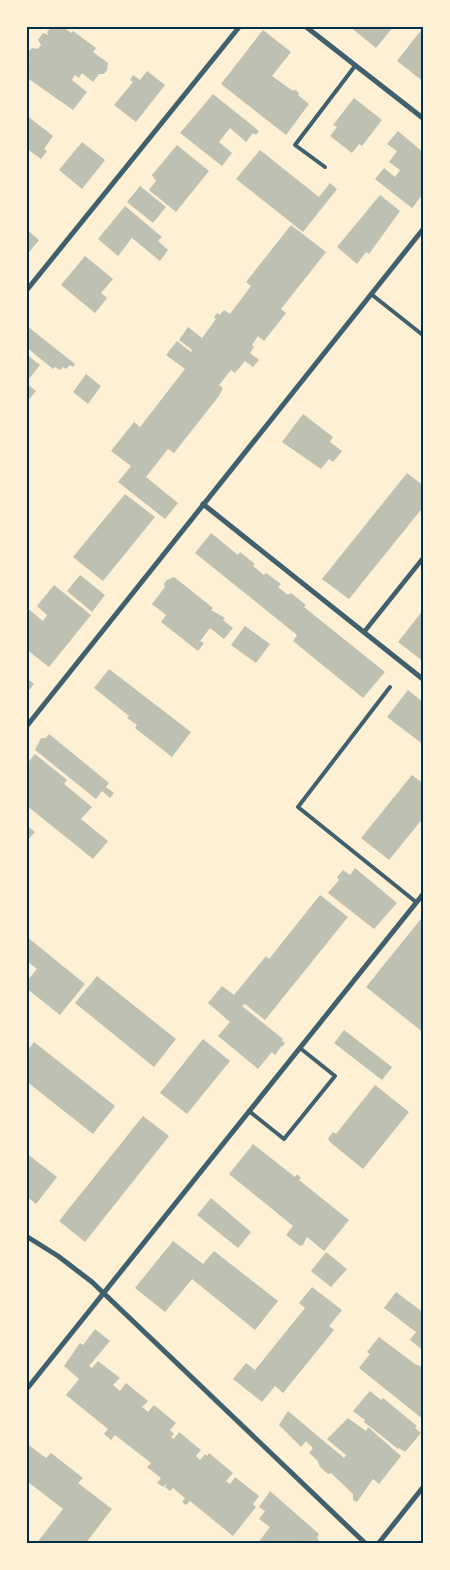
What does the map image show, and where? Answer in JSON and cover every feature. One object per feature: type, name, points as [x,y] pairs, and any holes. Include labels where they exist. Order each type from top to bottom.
[{"type":"street","points":[[26,291],[240,26]]},
{"type":"street","points":[[305,26],[424,119]]},
{"type":"street","points":[[26,727],[424,228]]},
{"type":"street","points":[[203,504],[424,680]]},
{"type":"street","points":[[364,632],[424,557]]},
{"type":"street","points":[[26,1390],[424,893]]},
{"type":"street","points":[[26,1236],[65,1262],[104,1293],[366,1544]]},
{"type":"street","points":[[378,1544],[424,1486]]},
{"type":"lane","points":[[325,167],[295,145],[355,66]]},
{"type":"lane","points":[[371,294],[424,336]]},
{"type":"lane","points":[[390,687],[298,806],[416,902]]},
{"type":"lane","points":[[249,1111],[284,1139],[335,1076],[300,1048]]},
{"type":"building","points":[[52,26],[62,26],[71,33],[73,31],[96,48],[93,52],[108,63],[104,74],[99,74],[93,82],[82,73],[79,78],[75,75],[72,80],[87,92],[73,110],[26,77],[26,58],[30,59],[27,53],[32,48],[38,49],[41,45],[38,40],[43,33],[49,35],[47,32]]},
{"type":"building","points":[[349,26],[394,26],[376,48]]},
{"type":"building","points":[[422,29],[424,31],[424,82],[397,61]]},
{"type":"building","points":[[263,30],[291,52],[272,76],[293,91],[294,89],[309,104],[286,135],[221,84]]},
{"type":"building","points":[[147,71],[165,85],[136,122],[114,105],[133,82],[130,80],[133,75],[140,80]]},
{"type":"building","points":[[213,94],[259,131],[256,135],[253,133],[246,142],[230,128],[219,142],[232,153],[222,166],[180,133]]},
{"type":"building","points":[[354,98],[382,120],[362,146],[359,144],[352,153],[330,136],[337,127],[333,125]]},
{"type":"building","points":[[26,115],[53,136],[44,149],[47,151],[41,159],[26,148]]},
{"type":"building","points":[[398,131],[424,153],[424,193],[412,208],[375,179],[384,168],[395,177],[400,170],[389,162],[397,151],[387,144]]},
{"type":"building","points":[[82,142],[105,160],[82,189],[59,170]]},
{"type":"building","points":[[177,145],[209,171],[176,212],[149,190],[156,181],[152,175]]},
{"type":"building","points":[[260,150],[319,197],[330,183],[337,189],[303,232],[236,179]]},
{"type":"building","points":[[140,186],[166,207],[153,223],[127,202]]},
{"type":"building","points":[[380,195],[400,211],[369,254],[366,252],[357,264],[337,247]]},
{"type":"building","points":[[125,206],[162,237],[158,241],[168,250],[160,261],[132,238],[118,256],[98,239]]},
{"type":"building","points":[[291,225],[326,252],[281,309],[286,313],[264,341],[258,336],[252,345],[254,347],[250,353],[259,360],[253,367],[245,361],[235,373],[231,370],[219,385],[223,388],[219,396],[174,453],[168,449],[146,477],[178,503],[165,519],[118,482],[131,466],[111,451],[134,422],[140,427],[185,369],[166,355],[177,341],[191,352],[192,350],[179,340],[188,327],[202,338],[216,319],[214,317],[217,313],[220,315],[224,310],[230,314],[251,286],[246,282]]},
{"type":"building","points":[[26,229],[39,240],[26,256]]},
{"type":"building","points":[[85,256],[113,279],[101,293],[107,298],[95,313],[61,285]]},
{"type":"building","points":[[27,326],[75,364],[73,367],[70,365],[66,369],[63,367],[60,370],[55,367],[53,369],[26,347]]},
{"type":"building","points":[[26,354],[40,365],[29,379],[26,377]]},
{"type":"building","points":[[86,374],[101,386],[88,404],[73,392]]},
{"type":"building","points":[[26,383],[36,391],[26,403]]},
{"type":"building","points":[[303,414],[333,437],[330,442],[342,451],[333,462],[329,459],[321,469],[282,442]]},
{"type":"building","points":[[407,473],[424,486],[424,506],[349,599],[322,579]]},
{"type":"building","points":[[125,494],[155,517],[103,581],[73,557]]},
{"type":"building","points":[[211,533],[238,555],[240,552],[255,564],[253,566],[264,575],[266,573],[281,584],[278,587],[288,595],[291,593],[306,605],[304,607],[385,672],[363,698],[293,641],[297,635],[195,553]]},
{"type":"building","points":[[80,575],[105,595],[92,612],[67,591]]},
{"type":"building","points":[[174,577],[213,608],[211,610],[225,618],[223,620],[233,628],[224,639],[210,628],[200,641],[204,643],[198,651],[161,622],[166,615],[152,604],[165,587],[164,584],[167,580]]},
{"type":"building","points":[[54,585],[91,615],[49,667],[26,649],[26,607],[43,621],[47,615],[37,606]]},
{"type":"building","points":[[424,609],[424,662],[398,642]]},
{"type":"building","points":[[245,626],[270,644],[256,663],[231,645]]},
{"type":"building","points":[[109,669],[191,732],[172,757],[135,728],[137,725],[127,718],[129,716],[94,688]]},
{"type":"building","points":[[26,678],[34,684],[26,694]]},
{"type":"building","points":[[408,690],[424,703],[424,745],[387,717]]},
{"type":"building","points":[[49,734],[109,783],[106,787],[114,793],[110,798],[102,791],[96,799],[35,750],[41,738],[46,738]]},
{"type":"building","points":[[35,754],[67,780],[64,784],[92,807],[81,819],[108,841],[93,859],[26,805],[26,765]]},
{"type":"building","points":[[412,775],[424,784],[424,817],[389,860],[361,838]]},
{"type":"building","points":[[26,825],[35,832],[26,842]]},
{"type":"building","points":[[355,868],[397,903],[374,929],[328,893],[339,880],[337,877],[343,870],[350,875]]},
{"type":"building","points":[[320,895],[348,917],[265,1020],[245,1004],[242,1006],[283,1039],[282,1041],[285,1043],[282,1047],[278,1044],[281,1047],[275,1055],[272,1052],[258,1069],[218,1036],[230,1022],[208,1003],[222,986],[234,995],[266,956],[269,959]]},
{"type":"building","points":[[424,915],[424,1033],[366,987]]},
{"type":"building","points":[[26,936],[85,984],[60,1015],[26,988],[26,982],[37,969],[26,960]]},
{"type":"building","points":[[97,976],[176,1039],[154,1067],[75,1003]]},
{"type":"building","points":[[344,1030],[392,1067],[382,1080],[334,1043]]},
{"type":"building","points":[[203,1039],[230,1061],[187,1114],[160,1093]]},
{"type":"building","points":[[34,1042],[115,1106],[93,1134],[26,1081],[26,1053]]},
{"type":"building","points":[[375,1085],[409,1112],[363,1169],[328,1139],[333,1132],[336,1134]]},
{"type":"building","points":[[143,1116],[169,1136],[85,1242],[59,1221]]},
{"type":"building","points":[[253,1144],[295,1177],[297,1174],[301,1178],[299,1180],[349,1220],[324,1251],[307,1237],[303,1245],[300,1246],[286,1235],[293,1226],[229,1174]]},
{"type":"building","points":[[26,1153],[57,1177],[36,1204],[26,1196]]},
{"type":"building","points":[[211,1198],[251,1232],[238,1248],[197,1215]]},
{"type":"building","points":[[173,1241],[203,1264],[214,1251],[278,1301],[255,1330],[192,1279],[165,1312],[135,1288]]},
{"type":"building","points":[[326,1252],[347,1269],[331,1287],[311,1271]]},
{"type":"building","points":[[312,1287],[342,1310],[329,1326],[334,1330],[283,1393],[275,1386],[262,1402],[233,1379],[246,1363],[255,1370],[305,1308],[299,1303]]},
{"type":"building","points":[[396,1292],[424,1313],[424,1351],[410,1340],[416,1332],[384,1308]]},
{"type":"building","points":[[95,1329],[110,1341],[89,1366],[92,1368],[98,1361],[120,1378],[113,1385],[120,1391],[126,1383],[148,1401],[142,1407],[148,1412],[154,1405],[176,1423],[170,1430],[174,1434],[171,1437],[174,1439],[179,1432],[201,1450],[196,1456],[200,1460],[205,1454],[207,1456],[209,1453],[233,1473],[226,1481],[230,1484],[235,1477],[259,1496],[253,1504],[256,1507],[233,1536],[190,1501],[186,1505],[182,1502],[185,1498],[173,1488],[170,1491],[165,1487],[167,1483],[163,1487],[157,1483],[161,1478],[147,1467],[151,1463],[115,1435],[111,1440],[104,1434],[108,1429],[66,1395],[79,1379],[64,1366],[80,1343],[83,1345]]},
{"type":"building","points":[[379,1337],[415,1364],[424,1368],[424,1420],[359,1368],[370,1354],[367,1352]]},
{"type":"building","points":[[370,1391],[381,1400],[383,1398],[417,1426],[415,1428],[421,1433],[405,1452],[398,1449],[353,1411]]},
{"type":"building","points":[[288,1411],[344,1458],[346,1455],[327,1439],[348,1418],[366,1431],[368,1427],[401,1456],[379,1484],[373,1479],[357,1502],[353,1500],[353,1494],[331,1473],[328,1474],[320,1467],[317,1460],[309,1453],[313,1448],[306,1441],[301,1447],[279,1425]]},
{"type":"building","points":[[26,1443],[46,1458],[51,1453],[83,1478],[78,1483],[112,1509],[85,1544],[36,1544],[63,1509],[28,1482],[26,1484]]},
{"type":"building","points":[[270,1491],[319,1534],[317,1538],[319,1540],[316,1544],[257,1544],[270,1527],[259,1519],[265,1511],[259,1507]]}]
